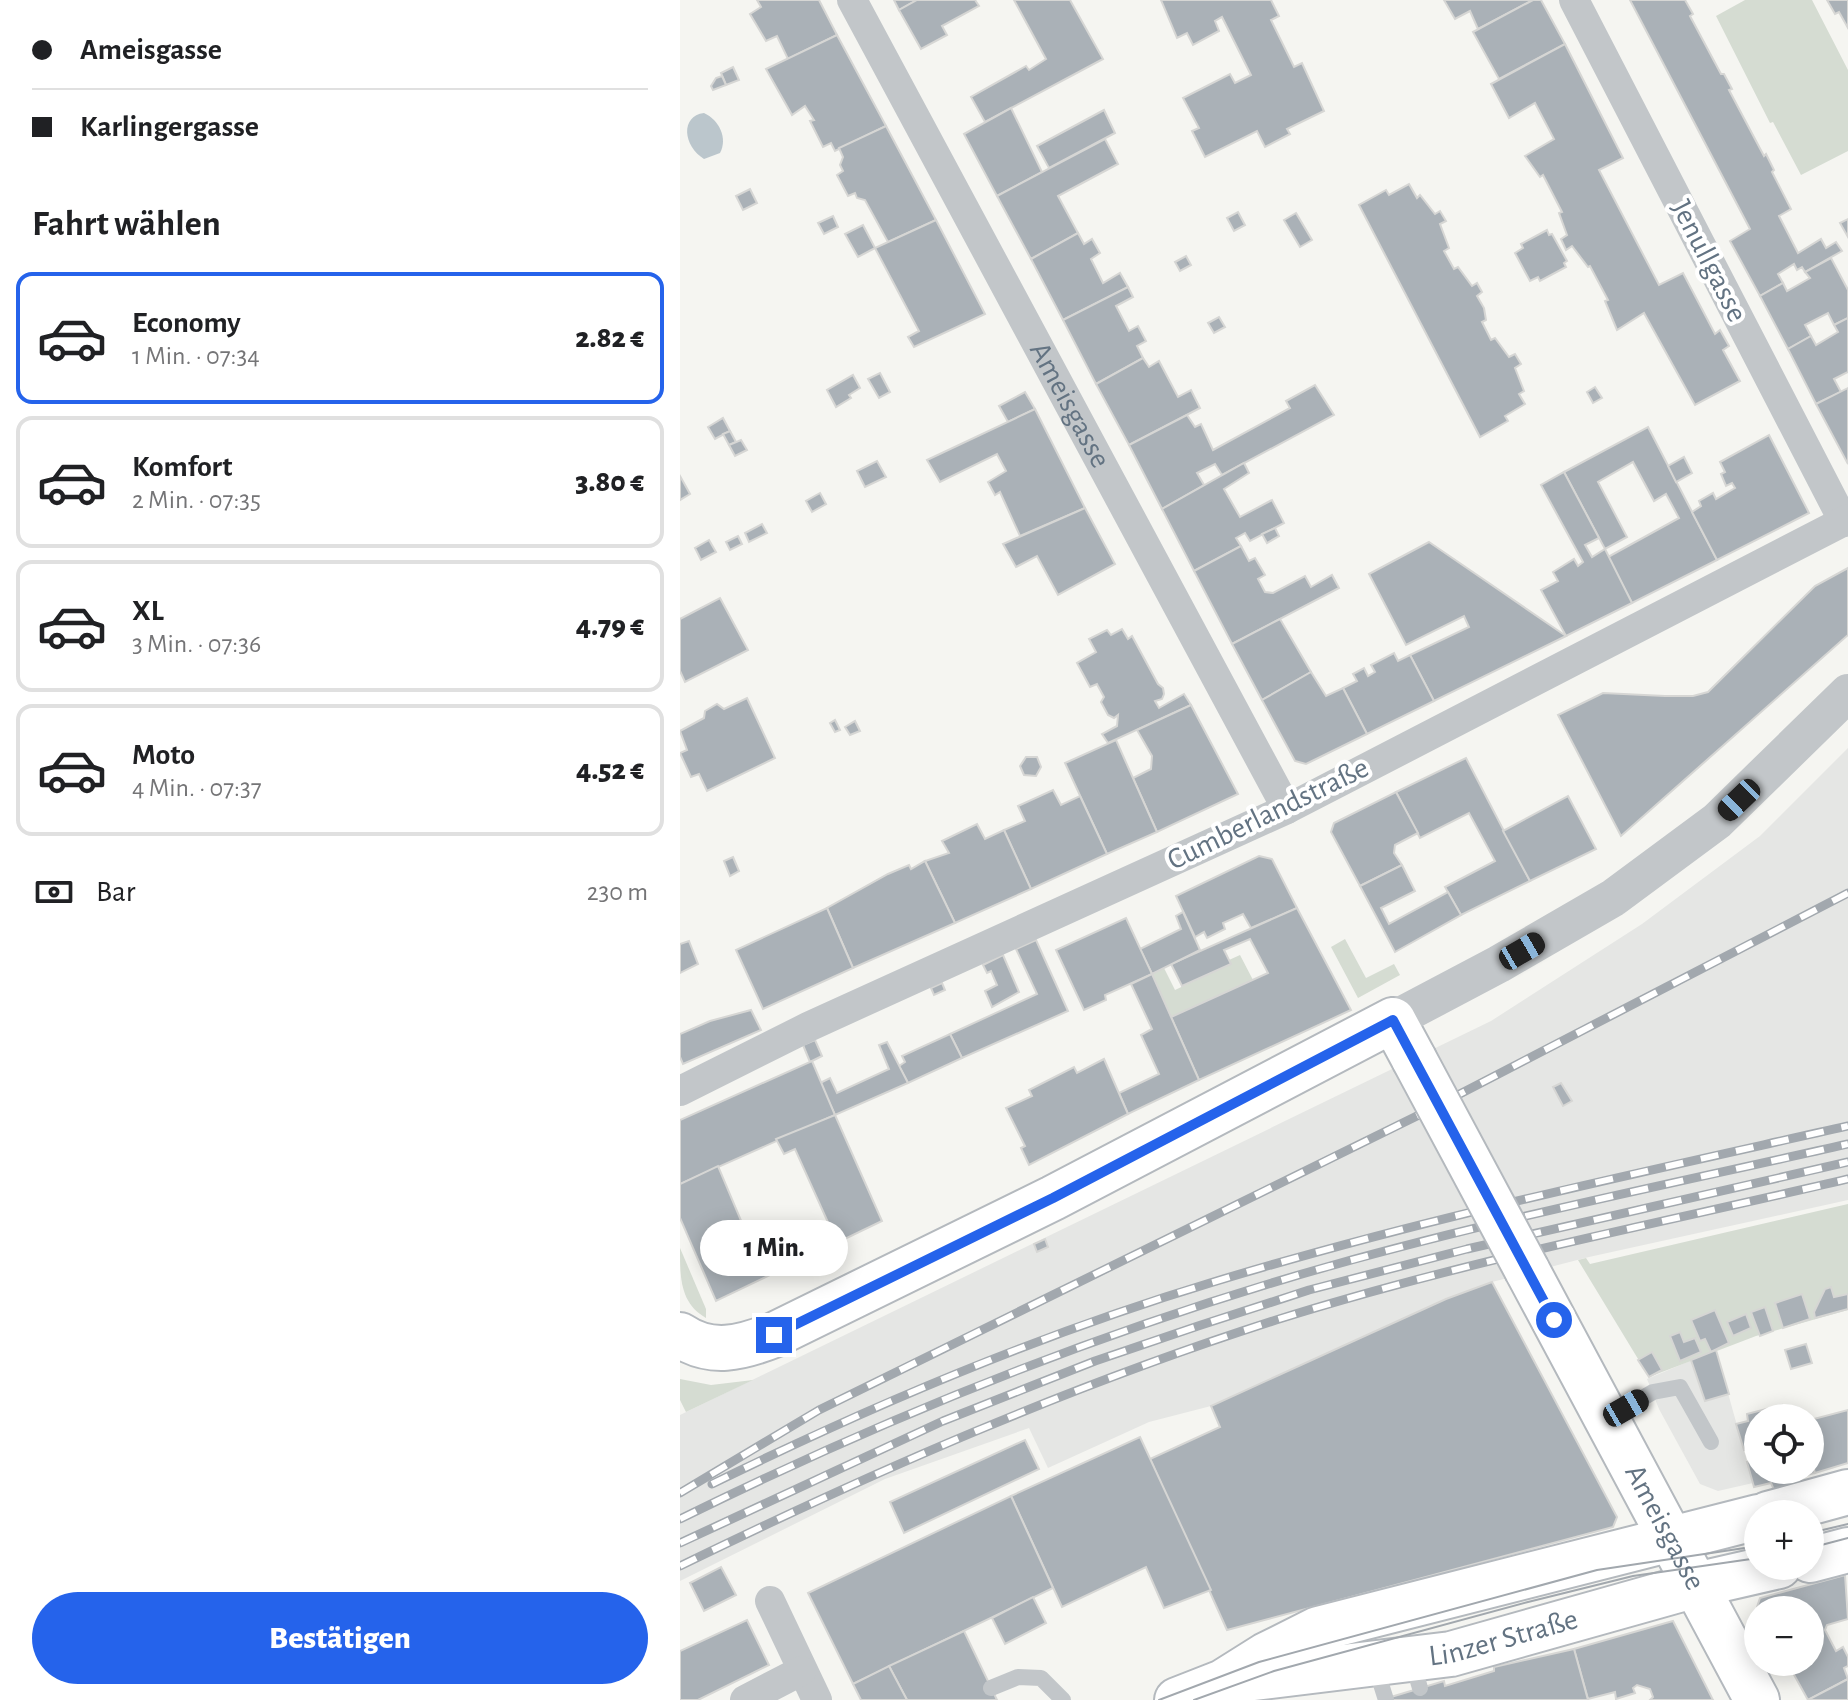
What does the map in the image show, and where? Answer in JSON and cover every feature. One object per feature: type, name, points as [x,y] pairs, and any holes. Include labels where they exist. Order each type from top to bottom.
[{"type":"main road","name":"Ameisgasse","points":[[1393,1020],[1757,1700]]},
{"type":"main road","points":[[680,1335],[707,1348],[726,1349],[774,1335],[1053,1198],[1393,1020]]},
{"type":"main road","points":[[1819,1500],[1848,1492]]},
{"type":"main road","name":"Linzer Straße","points":[[1177,1700],[1223,1682],[1288,1642],[1318,1629],[1744,1521]]},
{"type":"main road","points":[[1824,1556],[1848,1550]]},
{"type":"main road","name":"Linzer Straße","points":[[1223,1682],[1398,1678],[1451,1654],[1744,1574]]},
{"type":"street","name":"Ameisgasse","points":[[852,0],[1287,809]]},
{"type":"street","name":"Jenullgasse","points":[[1574,0],[1846,521]]},
{"type":"street","name":"Cumberlandstraße","points":[[680,1091],[808,1027],[1287,809],[1846,521]]},
{"type":"street","points":[[1393,1020],[1499,964],[1613,898],[1717,821],[1848,693]]},
{"type":"street","points":[[770,1601],[817,1700]]},
{"type":"street","points":[[745,1700],[801,1671]]},
{"type":"lane","points":[[1607,1419],[1653,1392],[1680,1387],[1711,1442]]},
{"type":"lane","points":[[991,1688],[1018,1677],[1041,1678],[1063,1700]]},
{"type":"shaded area","points":[[1745,0],[1812,0],[1848,70],[1848,151],[1801,175],[1773,122],[1770,123],[1716,16]]},
{"type":"shaded area","points":[[704,113],[718,125],[723,141],[720,153],[704,159],[692,147],[687,132],[691,120]]},
{"type":"shaded area","points":[[1848,748],[1848,1200],[1589,1257],[1492,1282],[1446,1299],[1211,1406],[1149,1422],[1048,1468],[1029,1428],[885,1479],[680,1581],[680,1415],[1491,1021],[1642,924],[1760,836]]},
{"type":"shaded area","points":[[1345,939],[1366,978],[1394,964],[1400,975],[1358,998],[1331,947]]},
{"type":"shaded area","points":[[1240,955],[1253,980],[1171,1017],[1152,974],[1164,968],[1175,990],[1230,964],[1229,960]]},
{"type":"shaded area","points":[[1848,1204],[1848,1310],[1756,1336],[1649,1377],[1578,1260],[1586,1258],[1590,1264]]},
{"type":"shaded area","points":[[680,1248],[706,1309],[706,1318],[691,1305],[683,1289]]},
{"type":"shaded area","points":[[1716,1350],[1744,1451],[1744,1484],[1749,1484],[1718,1491],[1700,1484],[1659,1409],[1647,1379]]},
{"type":"shaded area","points":[[680,1379],[711,1385],[753,1380],[686,1412],[680,1400]]},
{"type":"building","points":[[757,0],[819,0],[837,35],[788,59],[777,36],[766,41],[750,14],[761,7]]},
{"type":"building","points":[[894,0],[917,0],[899,10]]},
{"type":"building","points":[[917,0],[975,0],[979,6],[942,26],[947,35],[921,49],[899,10]]},
{"type":"building","points":[[1014,0],[1070,0],[1103,59],[985,122],[971,97],[1026,66],[1029,70],[1046,59]]},
{"type":"building","points":[[1161,0],[1271,0],[1279,16],[1271,20],[1294,67],[1302,63],[1324,111],[1287,129],[1290,134],[1265,147],[1257,131],[1205,157],[1192,131],[1199,128],[1183,98],[1230,74],[1235,83],[1251,75],[1222,17],[1215,21],[1219,31],[1193,45],[1187,33],[1177,38]]},
{"type":"building","points":[[1444,0],[1533,0],[1478,29],[1470,11],[1455,19]]},
{"type":"building","points":[[1533,0],[1541,0],[1565,44],[1499,79],[1473,32]]},
{"type":"building","points":[[1630,0],[1685,0],[1693,14],[1690,16],[1774,170],[1772,172],[1791,209],[1779,216],[1798,253],[1821,239],[1826,248],[1836,242],[1842,251],[1805,272],[1802,267],[1797,270],[1794,264],[1778,274],[1783,283],[1760,296],[1730,241],[1750,229]]},
{"type":"building","points":[[1827,0],[1848,0],[1848,28],[1839,12],[1835,14]]},
{"type":"building","points":[[837,35],[886,126],[835,151],[831,143],[823,147],[810,121],[814,120],[805,106],[792,115],[766,69]]},
{"type":"building","points":[[1565,44],[1623,158],[1599,170],[1659,285],[1683,273],[1715,334],[1720,330],[1729,346],[1723,350],[1740,381],[1695,405],[1644,313],[1617,330],[1605,301],[1608,300],[1590,266],[1572,246],[1566,250],[1561,239],[1567,235],[1559,213],[1562,212],[1543,175],[1540,177],[1525,156],[1554,139],[1535,103],[1509,118],[1491,84]]},
{"type":"building","points":[[733,67],[739,80],[726,85],[721,73]]},
{"type":"building","points":[[722,76],[726,85],[713,90],[711,86],[716,78]]},
{"type":"building","points":[[1011,108],[1042,172],[997,196],[964,134]]},
{"type":"building","points":[[1104,110],[1115,133],[1049,168],[1037,146]]},
{"type":"building","points":[[886,126],[936,220],[888,242],[865,200],[857,198],[855,193],[848,196],[837,175],[843,171],[839,148]]},
{"type":"building","points":[[1105,139],[1118,164],[1058,196],[1078,233],[1031,259],[997,196]]},
{"type":"building","points":[[1409,184],[1417,198],[1420,195],[1435,214],[1440,211],[1446,221],[1440,224],[1449,248],[1444,251],[1454,269],[1458,267],[1472,286],[1477,283],[1482,292],[1477,296],[1484,308],[1486,320],[1482,322],[1491,340],[1495,338],[1509,357],[1515,354],[1521,364],[1515,368],[1524,391],[1519,394],[1525,404],[1505,416],[1508,421],[1480,437],[1359,205],[1386,190],[1389,195]]},
{"type":"building","points":[[750,189],[757,203],[743,210],[736,196]]},
{"type":"building","points":[[1238,212],[1245,225],[1234,231],[1227,218]]},
{"type":"building","points":[[1296,213],[1312,240],[1300,247],[1284,220]]},
{"type":"building","points":[[833,216],[838,227],[824,234],[818,223]]},
{"type":"building","points":[[1848,219],[1848,237],[1840,223]]},
{"type":"building","points":[[936,220],[985,314],[914,347],[908,337],[919,331],[875,248]]},
{"type":"building","points":[[863,225],[875,248],[858,257],[845,234]]},
{"type":"building","points":[[1547,230],[1567,261],[1564,263],[1566,267],[1540,281],[1538,277],[1530,281],[1515,253],[1523,248],[1521,244]]},
{"type":"building","points":[[1078,233],[1084,244],[1092,239],[1100,253],[1091,259],[1103,283],[1120,273],[1128,287],[1063,320],[1031,259]]},
{"type":"building","points":[[1186,256],[1191,265],[1180,271],[1175,262]]},
{"type":"building","points":[[1831,258],[1848,290],[1848,318],[1834,325],[1828,313],[1805,325],[1811,336],[1788,349],[1760,296],[1783,283],[1787,291],[1810,278],[1805,272]]},
{"type":"building","points":[[1128,287],[1133,297],[1116,306],[1129,331],[1138,326],[1146,341],[1137,346],[1143,358],[1096,384],[1063,320]]},
{"type":"building","points":[[1219,317],[1225,327],[1214,333],[1208,323]]},
{"type":"building","points":[[1848,318],[1848,372],[1834,379],[1841,392],[1816,404],[1788,349],[1811,336],[1816,345],[1838,332],[1834,325]]},
{"type":"building","points":[[1143,358],[1149,367],[1159,361],[1178,397],[1191,390],[1200,408],[1129,445],[1096,384]]},
{"type":"building","points":[[880,373],[890,392],[879,398],[868,379]]},
{"type":"building","points":[[853,375],[860,388],[836,407],[827,390]]},
{"type":"building","points":[[1315,385],[1334,415],[1222,475],[1215,464],[1197,473],[1204,485],[1162,509],[1129,445],[1187,415],[1195,427],[1201,424],[1213,450],[1290,408],[1286,401]]},
{"type":"building","points":[[1595,387],[1602,398],[1593,403],[1587,392]]},
{"type":"building","points":[[1848,388],[1848,464],[1816,404]]},
{"type":"building","points":[[1025,392],[1035,409],[1008,422],[999,406]]},
{"type":"building","points":[[1035,409],[1085,508],[1020,536],[1000,492],[995,495],[988,482],[1006,471],[997,454],[940,482],[927,460]]},
{"type":"building","points":[[723,418],[730,431],[715,439],[708,427]]},
{"type":"building","points":[[1648,427],[1717,560],[1632,603],[1608,557],[1679,518],[1666,494],[1654,501],[1633,462],[1598,482],[1627,537],[1605,549],[1564,472]]},
{"type":"building","points":[[730,431],[736,442],[729,445],[723,434]]},
{"type":"building","points":[[1769,435],[1809,513],[1717,560],[1692,512],[1701,506],[1699,501],[1713,493],[1716,499],[1735,488],[1732,483],[1726,486],[1721,474],[1725,472],[1720,462]]},
{"type":"building","points":[[741,440],[747,450],[735,456],[729,445]]},
{"type":"building","points":[[1684,457],[1692,473],[1676,482],[1668,466]]},
{"type":"building","points":[[877,461],[886,477],[865,487],[857,471]]},
{"type":"building","points":[[1244,463],[1249,473],[1224,489],[1240,517],[1272,500],[1284,523],[1250,541],[1245,533],[1236,538],[1241,546],[1194,571],[1162,509]]},
{"type":"building","points":[[1564,472],[1599,538],[1585,545],[1592,557],[1605,549],[1632,603],[1566,636],[1541,590],[1558,581],[1553,572],[1574,559],[1578,566],[1583,562],[1541,485]]},
{"type":"building","points":[[680,476],[690,494],[680,500]]},
{"type":"building","points":[[820,493],[826,504],[812,512],[806,501]]},
{"type":"building","points":[[1085,508],[1115,564],[1058,595],[1037,556],[1016,567],[1003,544]]},
{"type":"building","points":[[762,524],[767,533],[749,542],[745,533]]},
{"type":"building","points":[[1275,528],[1279,536],[1267,543],[1262,534]]},
{"type":"building","points":[[738,536],[742,544],[730,550],[726,542]]},
{"type":"building","points":[[709,540],[716,552],[701,560],[695,548]]},
{"type":"building","points":[[1429,542],[1566,636],[1434,701],[1410,655],[1469,627],[1464,616],[1406,645],[1369,574]]},
{"type":"building","points":[[1241,546],[1249,561],[1255,558],[1265,575],[1258,579],[1265,592],[1273,593],[1305,576],[1311,587],[1332,575],[1339,588],[1232,644],[1194,571]]},
{"type":"building","points":[[1848,568],[1848,635],[1621,836],[1558,715],[1603,693],[1693,696],[1708,692],[1815,586]]},
{"type":"building","points":[[720,598],[748,650],[685,682],[680,671],[680,619]]},
{"type":"building","points":[[1280,619],[1311,672],[1262,700],[1232,644]]},
{"type":"building","points":[[1122,629],[1128,639],[1132,636],[1163,688],[1162,699],[1155,701],[1159,708],[1184,694],[1191,705],[1108,743],[1102,734],[1117,726],[1118,715],[1114,718],[1108,715],[1097,684],[1090,687],[1077,663],[1096,652],[1089,639],[1107,630],[1111,635]]},
{"type":"building","points":[[1394,653],[1398,661],[1410,655],[1434,701],[1367,734],[1343,688],[1357,681],[1353,674],[1364,668],[1368,676],[1375,672],[1371,665]]},
{"type":"building","points":[[1311,672],[1326,696],[1343,688],[1367,734],[1306,764],[1295,761],[1262,700]]},
{"type":"building","points":[[747,698],[775,758],[707,791],[699,774],[691,777],[680,753],[687,750],[680,731],[704,718],[705,711],[717,704],[724,709]]},
{"type":"building","points":[[1191,705],[1238,794],[1157,832],[1133,778],[1151,769],[1152,756],[1137,730]]},
{"type":"building","points":[[835,720],[840,730],[835,732],[830,723]]},
{"type":"building","points":[[855,721],[860,731],[850,735],[845,727]]},
{"type":"building","points":[[1116,740],[1157,832],[1107,854],[1065,763]]},
{"type":"building","points":[[1026,757],[1037,757],[1041,767],[1036,776],[1024,775],[1020,766]]},
{"type":"building","points":[[1466,758],[1530,881],[1461,915],[1445,887],[1495,861],[1469,813],[1420,838],[1396,792]]},
{"type":"building","points":[[1053,790],[1061,805],[1080,796],[1107,854],[1031,889],[1004,830],[1025,821],[1018,806]]},
{"type":"building","points":[[1396,792],[1418,833],[1395,845],[1394,853],[1402,865],[1360,886],[1331,832],[1334,823]]},
{"type":"building","points":[[1568,796],[1596,849],[1530,881],[1503,831]]},
{"type":"building","points":[[977,824],[985,839],[1004,830],[1031,889],[955,923],[925,861],[949,853],[942,841]]},
{"type":"building","points":[[1259,856],[1272,859],[1297,908],[1251,928],[1243,914],[1223,923],[1225,929],[1207,938],[1204,932],[1195,937],[1176,896]]},
{"type":"building","points":[[733,857],[739,871],[730,876],[724,861]]},
{"type":"building","points":[[925,861],[955,923],[853,968],[827,908],[888,874],[909,865],[911,869]]},
{"type":"building","points":[[1402,865],[1415,891],[1381,908],[1389,924],[1448,892],[1461,915],[1395,952],[1360,886]]},
{"type":"building","points":[[827,908],[853,968],[763,1009],[736,950]]},
{"type":"building","points":[[1297,908],[1351,1010],[1199,1080],[1171,1017],[1268,973],[1250,939],[1224,950],[1231,964],[1182,986],[1171,964]]},
{"type":"building","points":[[1183,912],[1200,950],[1152,974],[1140,949],[1181,929],[1176,916]]},
{"type":"building","points":[[1126,918],[1152,974],[1105,995],[1106,1000],[1084,1010],[1056,950]]},
{"type":"building","points":[[1036,940],[1068,1011],[962,1058],[950,1034],[1037,994],[1016,949]]},
{"type":"building","points":[[689,941],[698,964],[680,973],[680,944]]},
{"type":"building","points":[[1003,955],[1019,992],[992,1007],[985,991],[997,985],[991,971],[987,973],[983,965]]},
{"type":"building","points":[[1152,974],[1199,1080],[1128,1114],[1119,1093],[1159,1074],[1141,1035],[1152,1029],[1131,984]]},
{"type":"building","points":[[942,983],[945,990],[934,995],[931,988]]},
{"type":"building","points":[[751,1010],[761,1030],[683,1064],[680,1034],[710,1021]]},
{"type":"building","points":[[950,1034],[962,1058],[908,1083],[899,1066],[905,1062],[902,1056]]},
{"type":"building","points":[[815,1040],[822,1056],[810,1062],[803,1045]]},
{"type":"building","points":[[887,1042],[908,1083],[835,1115],[820,1083],[830,1078],[837,1093],[889,1069],[879,1045]]},
{"type":"building","points":[[1104,1059],[1128,1114],[1029,1165],[1021,1148],[1025,1146],[1006,1108],[1032,1096],[1029,1090],[1074,1067],[1077,1073]]},
{"type":"building","points":[[812,1061],[835,1115],[680,1184],[680,1120]]},
{"type":"building","points":[[1561,1083],[1572,1101],[1563,1106],[1553,1087]]},
{"type":"building","points":[[835,1115],[882,1221],[716,1301],[680,1218],[680,1184],[718,1166],[745,1230],[738,1234],[748,1261],[759,1255],[757,1251],[808,1225],[814,1237],[831,1229],[795,1149],[784,1154],[776,1139]]},
{"type":"building","points":[[1045,1239],[1048,1247],[1037,1252],[1034,1244]]},
{"type":"building","points":[[1492,1282],[1617,1517],[1613,1527],[1227,1630],[1150,1459],[1220,1427],[1211,1406],[1446,1299]]},
{"type":"building","points":[[1831,1287],[1834,1297],[1848,1294],[1848,1309],[1815,1318],[1814,1312],[1825,1289]]},
{"type":"building","points":[[1802,1294],[1810,1319],[1783,1328],[1775,1303]]},
{"type":"building","points":[[1765,1307],[1773,1331],[1760,1336],[1751,1312]]},
{"type":"building","points":[[1715,1310],[1729,1343],[1711,1352],[1705,1339],[1700,1341],[1691,1320]]},
{"type":"building","points":[[1746,1314],[1751,1328],[1733,1336],[1727,1322]]},
{"type":"building","points":[[1680,1332],[1684,1342],[1695,1338],[1701,1352],[1680,1361],[1670,1336]]},
{"type":"building","points":[[1806,1344],[1812,1363],[1791,1369],[1785,1350]]},
{"type":"building","points":[[1716,1350],[1729,1394],[1705,1401],[1691,1360]]},
{"type":"building","points":[[1652,1352],[1662,1370],[1649,1377],[1638,1360]]},
{"type":"building","points":[[1848,1410],[1848,1463],[1824,1470],[1824,1416]]},
{"type":"building","points":[[1744,1422],[1744,1450],[1736,1424]]},
{"type":"building","points":[[1140,1437],[1211,1590],[1164,1608],[1146,1567],[1062,1607],[1011,1496]]},
{"type":"building","points":[[1025,1440],[1039,1469],[904,1533],[890,1502]]},
{"type":"building","points":[[1771,1484],[1795,1484],[1774,1490]]},
{"type":"building","points":[[1011,1496],[1053,1588],[853,1684],[808,1593]]},
{"type":"building","points":[[721,1567],[736,1595],[704,1611],[690,1583]]},
{"type":"building","points":[[1845,1575],[1848,1619],[1827,1625],[1825,1630],[1836,1651],[1843,1647],[1848,1657],[1848,1666],[1844,1668],[1848,1679],[1808,1700],[1795,1676],[1824,1676],[1824,1596],[1767,1596]]},
{"type":"building","points":[[1033,1597],[1046,1623],[1005,1644],[992,1618]]},
{"type":"building","points":[[747,1620],[769,1665],[698,1700],[680,1700],[680,1651]]},
{"type":"building","points":[[1673,1621],[1713,1700],[1650,1700],[1653,1697],[1650,1689],[1637,1685],[1633,1688],[1635,1693],[1616,1699],[1615,1692],[1588,1699],[1574,1649]]},
{"type":"building","points":[[964,1631],[997,1700],[907,1700],[889,1666]]},
{"type":"building","points":[[1574,1649],[1588,1700],[1392,1700],[1391,1697],[1444,1681],[1445,1686],[1494,1671],[1494,1667]]},
{"type":"building","points":[[889,1666],[907,1700],[861,1700],[853,1684]]},
{"type":"building","points":[[1848,1679],[1848,1700],[1808,1700]]},
{"type":"tram line","points":[[1824,1530],[1848,1524]]},
{"type":"tram line","points":[[1824,1544],[1848,1538]]},
{"type":"tram line","points":[[1159,1700],[1259,1662],[1597,1570],[1744,1548]]},
{"type":"tram line","points":[[1194,1700],[1274,1671],[1528,1602],[1633,1576],[1744,1560]]},
{"type":"railway","points":[[680,1493],[819,1410],[1425,1112],[1848,893]]},
{"type":"railway","points":[[712,1484],[957,1373],[1146,1303],[1368,1238],[1848,1126]]},
{"type":"railway","points":[[680,1519],[918,1410],[1081,1347],[1246,1291],[1459,1232],[1848,1144]]},
{"type":"railway","points":[[680,1543],[943,1421],[1095,1361],[1198,1326],[1309,1290],[1467,1249],[1848,1162]]},
{"type":"railway","points":[[680,1566],[974,1432],[1123,1373],[1276,1320],[1489,1261],[1848,1179]]},
{"type":"route","points":[[774,1335],[1053,1198],[1393,1020],[1554,1320]]}]
